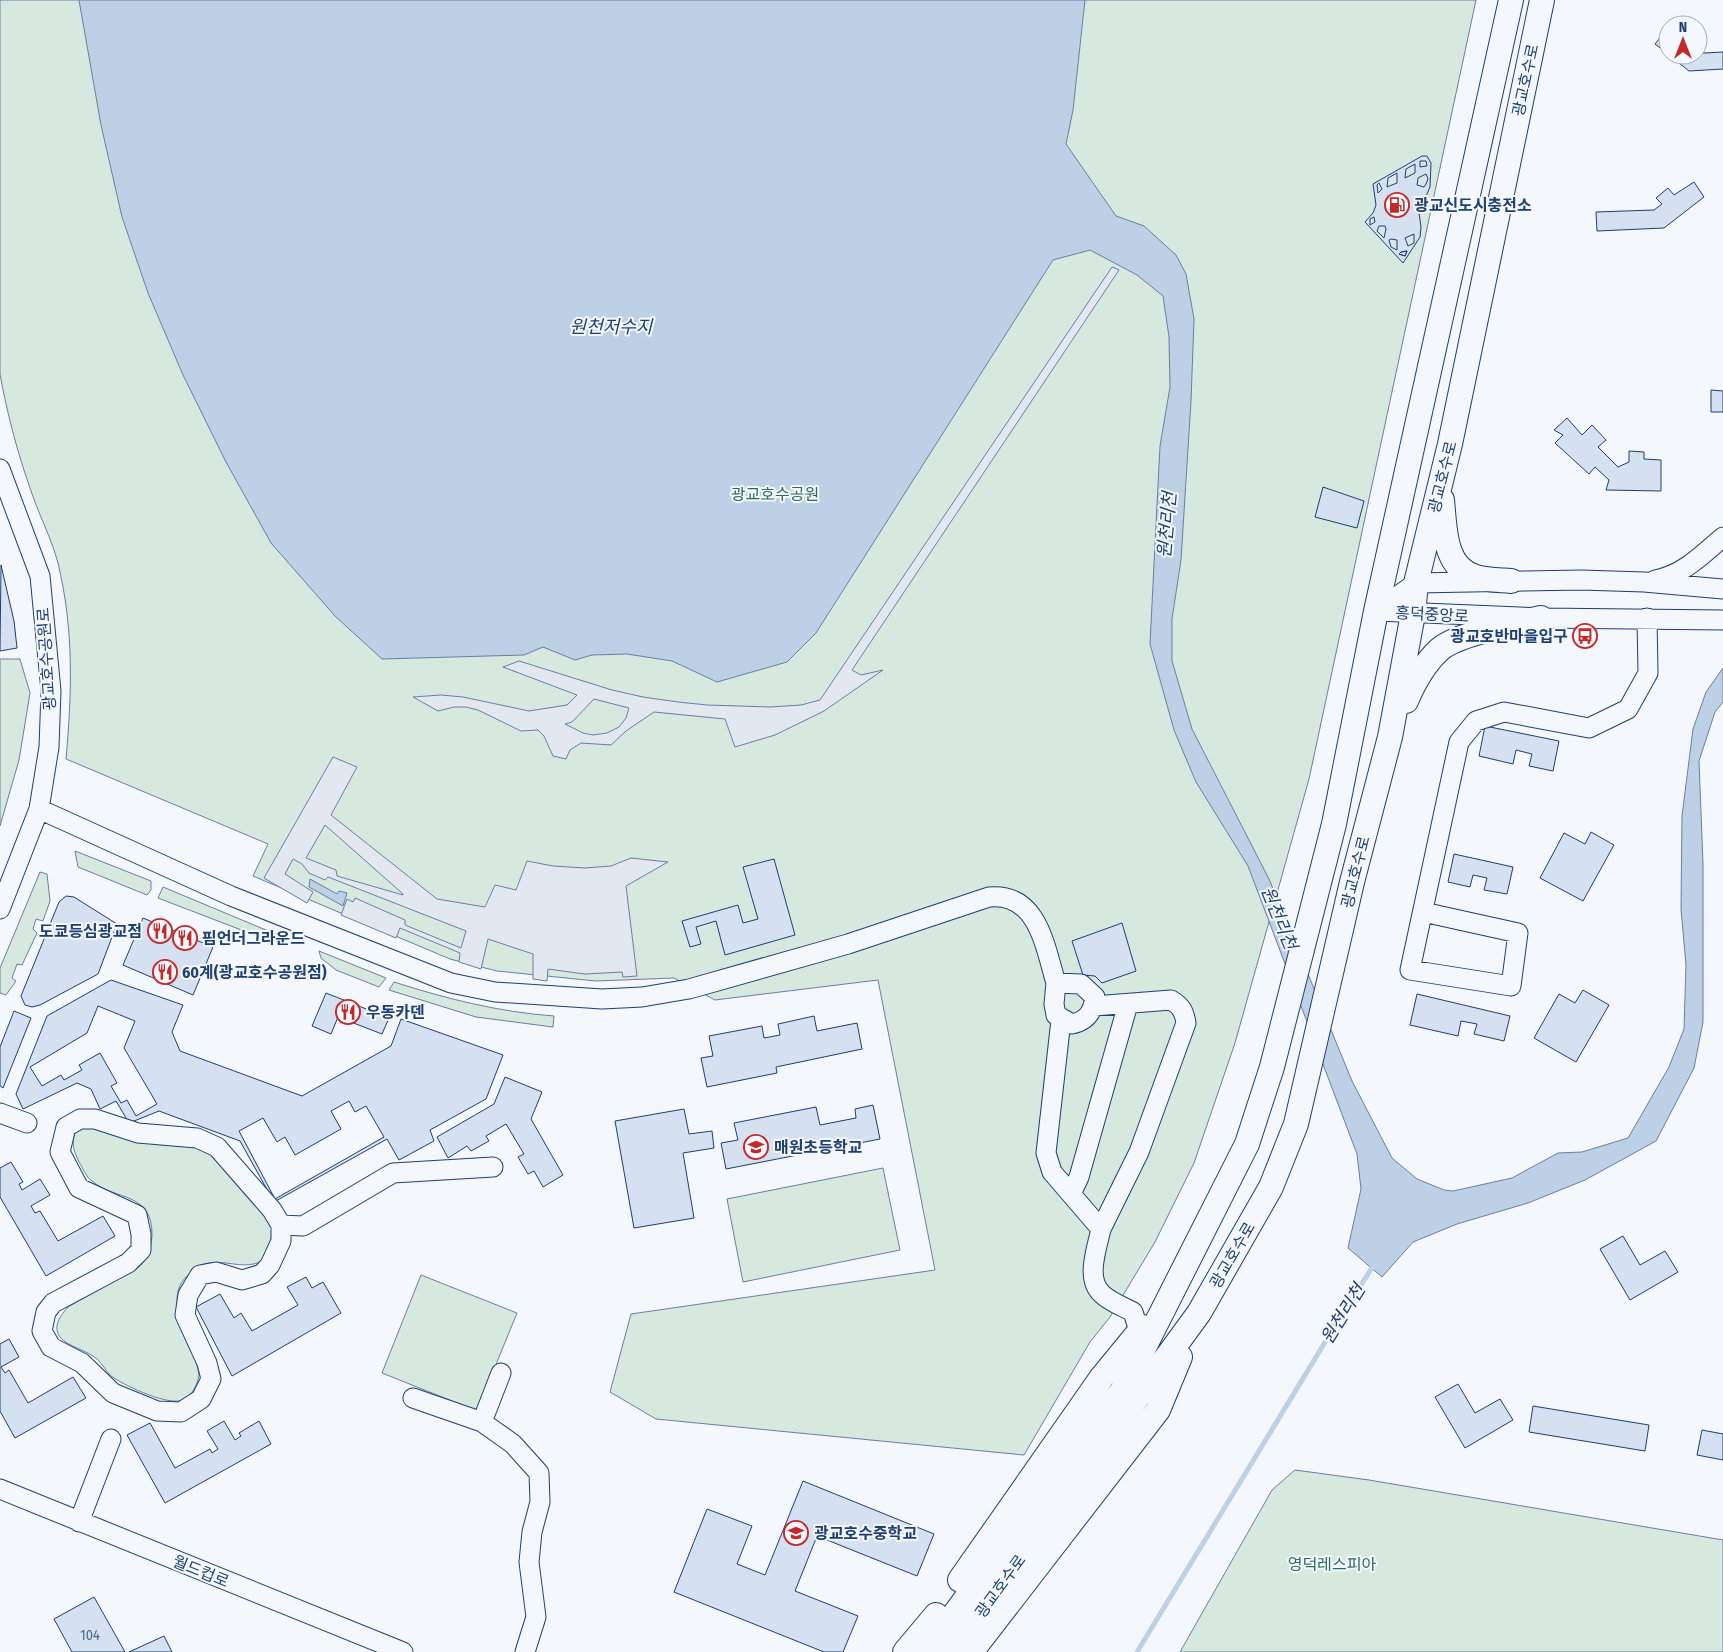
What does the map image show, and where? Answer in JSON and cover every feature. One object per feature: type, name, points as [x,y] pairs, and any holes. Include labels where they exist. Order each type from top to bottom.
[{"type":"main road","name":"광교호수로","points":[[927,1652],[1046,1489],[1122,1391],[1170,1292],[1195,1250],[1247,1144],[1272,1066],[1334,824],[1376,611],[1511,0]]},
{"type":"main road","name":"광교호수로","points":[[951,1652],[1199,1313],[1270,1187],[1296,1124],[1352,882],[1390,737],[1413,614],[1416,583],[1440,477],[1450,444],[1542,0]]},
{"type":"main road","points":[[1440,477],[1448,549],[1456,564],[1474,576],[1511,581]]},
{"type":"main road","points":[[1390,737],[1417,675],[1440,649],[1476,633],[1541,618]]},
{"type":"main road","points":[[905,1652],[929,1625],[1102,1377],[1170,1292]]},
{"type":"main road","points":[[971,1652],[1158,1410],[1199,1313]]},
{"type":"street","name":"광교호수공원로","points":[[0,469],[40,576],[51,691],[49,747],[39,809],[0,909]]},
{"type":"street","points":[[1644,582],[1670,577],[1698,559],[1723,537]]},
{"type":"street","name":"흥덕중앙로","points":[[1376,611],[1416,583],[1511,581],[1644,582],[1723,589]]},
{"type":"street","name":"흥덕중앙로","points":[[1376,611],[1541,618],[1723,620]]},
{"type":"street","points":[[1423,912],[1518,933],[1511,986],[1410,970],[1459,742],[1476,721],[1504,712],[1588,728],[1628,709],[1648,674],[1647,618]]},
{"type":"street","points":[[39,809],[266,910],[451,983],[494,992],[602,1000],[642,997],[688,989],[848,944],[989,897],[1000,896],[1021,904],[1032,914],[1056,982],[1054,1004],[1056,1015],[1061,1020],[1072,1024],[1082,1022],[1090,1014],[1094,1006],[1095,997],[1081,984],[1056,982]]},
{"type":"street","points":[[1094,1006],[1171,1000],[1179,1005],[1184,1013],[1186,1023],[1139,1152],[1101,1229],[1094,1258],[1093,1274],[1096,1286],[1102,1295],[1133,1312],[1139,1331]]},
{"type":"street","points":[[1072,1192],[1079,1177],[1128,1004]]},
{"type":"street","points":[[1061,1020],[1046,1153],[1052,1172],[1072,1192],[1101,1229]]},
{"type":"street","points":[[0,1113],[27,1123]]},
{"type":"street","points":[[80,1119],[95,1119],[138,1133],[197,1138],[217,1147],[272,1210],[281,1225],[281,1241],[270,1265],[262,1274],[242,1280],[216,1272],[200,1276],[188,1295],[185,1315],[208,1363],[211,1379],[201,1399],[181,1412],[157,1411],[113,1393],[82,1363],[51,1347],[42,1331],[46,1312],[53,1303],[128,1264],[141,1250],[141,1234],[137,1216],[79,1188],[60,1152],[66,1127],[80,1119]]},
{"type":"street","points":[[281,1225],[303,1226],[393,1173],[493,1167]]},
{"type":"street","points":[[482,1422],[501,1373]]},
{"type":"street","points":[[413,1398],[482,1422],[513,1444],[539,1473],[540,1502],[532,1532],[528,1562],[536,1617],[525,1652]]},
{"type":"street","points":[[79,1522],[111,1439]]},
{"type":"street","name":"월드컵로","points":[[0,1488],[79,1522],[403,1652]]},
{"type":"green space","name":"광교호수공원","points":[[0,0],[1476,0],[1309,779],[1235,1043],[1194,1163],[1155,1242],[1110,1317],[1090,1342],[1024,1455],[656,1419],[610,1392],[631,1314],[935,1270],[878,980],[715,1000],[674,978],[596,981],[497,971],[450,959],[253,876],[268,844],[66,759],[70,709],[70,661],[67,612],[63,588],[55,553],[25,474],[0,374]]},
{"type":"green space","points":[[0,659],[20,659],[30,693],[19,760],[0,826]]},
{"type":"green space","points":[[75,851],[151,881],[151,890],[147,895],[78,867]]},
{"type":"green space","points":[[40,872],[47,874],[50,901],[43,921],[36,919],[33,929],[37,933],[22,965],[17,964],[12,978],[16,981],[6,995],[0,993],[0,968]]},
{"type":"green space","points":[[163,887],[285,938],[257,936],[158,898]]},
{"type":"green space","points":[[319,951],[386,978],[379,987],[336,970],[321,958]]},
{"type":"green space","points":[[394,982],[473,1004],[554,1016],[553,1027],[476,1017],[389,990]]},
{"type":"green space","points":[[90,1125],[195,1143],[222,1161],[273,1226],[271,1239],[262,1261],[249,1265],[206,1263],[192,1272],[182,1282],[177,1294],[178,1307],[199,1376],[194,1390],[183,1400],[176,1401],[158,1398],[120,1382],[109,1374],[97,1359],[63,1340],[58,1333],[58,1321],[68,1307],[139,1267],[147,1257],[152,1241],[151,1222],[140,1204],[111,1192],[92,1181],[86,1175],[79,1162],[73,1141],[75,1133]]},
{"type":"green space","points":[[883,1168],[900,1250],[743,1282],[727,1199]]},
{"type":"green space","points":[[421,1275],[517,1313],[477,1411],[382,1373]]},
{"type":"green space","name":"영덕레스피아","points":[[1295,1470],[1369,1480],[1723,1540],[1723,1652],[1180,1652],[1272,1490]]},
{"type":"shaded area","points":[[1112,267],[1119,270],[852,670],[861,675],[883,670],[824,711],[775,735],[735,747],[725,719],[654,712],[626,731],[611,745],[581,743],[570,750],[566,759],[553,756],[544,736],[538,730],[521,731],[478,710],[466,707],[454,707],[438,711],[413,697],[441,695],[463,697],[529,711],[567,705],[577,695],[503,667],[519,661],[612,690],[678,702],[770,707],[801,705],[820,700]],"holes":[[[594,699],[629,708],[626,718],[619,727],[607,733],[593,735],[583,733],[565,724],[572,722]]]},
{"type":"shaded area","points":[[333,757],[357,767],[331,815],[437,899],[485,907],[495,885],[516,890],[527,861],[553,866],[585,868],[611,866],[631,858],[668,862],[626,886],[637,976],[623,977],[622,972],[585,974],[548,969],[547,981],[533,979],[533,954],[488,939],[481,969],[459,962],[460,953],[400,928],[396,938],[341,915],[347,899],[353,902],[355,898],[405,920],[405,925],[461,948],[466,931],[328,877],[325,880],[309,873],[302,864],[293,859],[285,874],[313,892],[307,903],[264,878]],"holes":[[[325,825],[403,894],[337,876],[336,870],[306,858]]]},
{"type":"water","name":"원천저수지","points":[[79,0],[1085,0],[1073,110],[1066,144],[1116,216],[1144,226],[1176,255],[1186,274],[1194,319],[1181,560],[1172,619],[1172,661],[1192,729],[1269,879],[1352,1081],[1392,1158],[1417,1179],[1444,1190],[1453,1191],[1512,1178],[1558,1153],[1582,1152],[1628,1138],[1669,1067],[1684,1029],[1686,965],[1681,909],[1682,816],[1693,729],[1706,692],[1723,668],[1723,702],[1715,712],[1699,761],[1703,864],[1703,1022],[1694,1068],[1656,1141],[1585,1180],[1528,1203],[1457,1224],[1413,1242],[1382,1277],[1348,1248],[1361,1189],[1357,1154],[1248,866],[1196,782],[1174,730],[1150,644],[1160,446],[1170,387],[1169,337],[1163,296],[1137,275],[1090,250],[1053,260],[816,633],[787,662],[717,682],[672,661],[627,654],[592,655],[575,660],[543,647],[524,655],[382,659],[335,616],[271,543],[226,462],[183,375],[148,293],[122,217],[101,125]]},
{"type":"water","points":[[310,879],[337,894],[339,891],[347,893],[343,906],[309,887]]},
{"type":"building","points":[[1723,52],[1723,69],[1689,71],[1682,65],[1708,65],[1708,53]]},
{"type":"building","points":[[1422,156],[1427,156],[1431,163],[1430,187],[1419,213],[1420,237],[1403,263],[1365,222],[1373,213],[1376,205],[1373,184]],"holes":[[[1420,161],[1426,161],[1427,166],[1420,167]],[[1415,164],[1415,173],[1405,178],[1406,169]],[[1397,173],[1397,183],[1387,187],[1388,178]],[[1426,174],[1428,179],[1424,187],[1417,185],[1418,178]],[[1379,183],[1382,189],[1378,193],[1377,185]],[[1374,217],[1375,222],[1370,225],[1370,219]],[[1379,226],[1385,226],[1384,238],[1377,231]],[[1414,234],[1414,243],[1408,246],[1405,238]],[[1389,240],[1397,240],[1397,250],[1391,247]],[[1407,251],[1405,256],[1399,254]]]},
{"type":"building","points":[[1694,182],[1704,197],[1664,228],[1597,231],[1596,212],[1654,210],[1662,204],[1656,198],[1668,188],[1674,195]]},
{"type":"building","points":[[1407,251],[1405,256],[1399,254],[1401,252]]},
{"type":"building","points":[[1711,390],[1723,391],[1723,412],[1711,412]]},
{"type":"building","points":[[1567,418],[1582,435],[1592,425],[1606,440],[1598,447],[1618,467],[1629,462],[1629,451],[1644,452],[1644,459],[1661,460],[1661,491],[1606,490],[1609,480],[1595,467],[1589,474],[1555,443],[1563,435],[1554,430]]},
{"type":"building","points":[[1323,487],[1364,501],[1357,528],[1315,517]]},
{"type":"building","points":[[1,565],[14,621],[17,648],[0,651]]},
{"type":"building","points":[[1485,726],[1559,741],[1553,771],[1529,766],[1532,754],[1516,750],[1513,764],[1479,756]]},
{"type":"building","points":[[1591,832],[1614,845],[1583,901],[1540,878],[1564,833],[1585,844]]},
{"type":"building","points":[[1454,854],[1513,867],[1507,894],[1484,890],[1487,878],[1473,875],[1470,887],[1448,882]]},
{"type":"building","points":[[774,859],[795,935],[725,955],[716,921],[696,927],[701,944],[690,947],[682,921],[738,905],[743,923],[758,919],[743,867]]},
{"type":"building","points":[[66,896],[74,897],[117,924],[98,974],[40,1005],[32,1007],[25,1005],[21,996],[59,902]]},
{"type":"building","points":[[143,918],[213,947],[193,995],[123,965]]},
{"type":"building","points":[[1122,923],[1136,971],[1102,983],[1095,976],[1083,975],[1072,941]]},
{"type":"building","points":[[111,980],[183,1005],[172,1032],[180,1051],[302,1096],[391,1046],[401,1019],[503,1055],[486,1099],[430,1130],[434,1141],[399,1160],[387,1139],[274,1202],[240,1141],[159,1111],[129,1123],[116,1101],[100,1109],[91,1089],[77,1083],[23,1109],[16,1094],[47,1016]]},
{"type":"building","points":[[1583,990],[1609,1005],[1576,1062],[1534,1038],[1559,994],[1575,1003]]},
{"type":"building","points":[[326,993],[389,1018],[382,1034],[338,1017],[331,1034],[312,1026]]},
{"type":"building","points":[[1417,994],[1510,1016],[1504,1041],[1474,1034],[1477,1024],[1461,1021],[1458,1036],[1410,1025]]},
{"type":"building","points":[[98,1006],[135,1021],[124,1048],[157,1104],[136,1116],[127,1100],[121,1103],[111,1086],[117,1083],[100,1053],[79,1065],[82,1070],[64,1080],[61,1075],[42,1086],[30,1067],[87,1033]]},
{"type":"building","points":[[14,1011],[31,1018],[3,1088],[0,1086],[0,1047]]},
{"type":"building","points":[[814,1016],[817,1031],[857,1023],[862,1049],[776,1067],[777,1073],[707,1087],[701,1058],[713,1056],[709,1036],[762,1026],[764,1038],[780,1035],[778,1024]]},
{"type":"building","points":[[505,1077],[542,1092],[531,1119],[563,1175],[543,1187],[534,1171],[528,1174],[518,1157],[524,1154],[506,1124],[486,1136],[489,1141],[471,1151],[467,1146],[448,1158],[437,1137],[494,1104]]},
{"type":"building","points":[[349,1101],[355,1112],[366,1106],[384,1137],[275,1199],[239,1131],[263,1118],[277,1142],[285,1137],[295,1155],[341,1129],[331,1111]]},
{"type":"building","points":[[873,1105],[880,1139],[726,1169],[721,1143],[738,1140],[734,1123],[816,1107],[820,1125],[856,1118],[855,1109]]},
{"type":"building","points":[[684,1109],[689,1134],[712,1131],[714,1148],[683,1153],[694,1218],[634,1228],[615,1121]]},
{"type":"building","points":[[11,1162],[23,1182],[19,1184],[22,1190],[40,1179],[50,1195],[31,1206],[35,1213],[40,1211],[58,1241],[103,1216],[115,1236],[46,1276],[0,1197],[0,1168]]},
{"type":"building","points":[[1623,1236],[1640,1265],[1665,1251],[1678,1272],[1630,1300],[1600,1249]]},
{"type":"building","points":[[306,1277],[312,1288],[323,1282],[341,1313],[232,1376],[196,1307],[220,1294],[234,1318],[241,1313],[252,1331],[298,1305],[287,1287]]},
{"type":"building","points":[[9,1339],[19,1357],[1,1367],[5,1373],[9,1370],[28,1403],[73,1377],[86,1398],[15,1438],[0,1411],[0,1344]]},
{"type":"building","points":[[1458,1384],[1475,1413],[1500,1399],[1513,1420],[1465,1448],[1435,1397]]},
{"type":"building","points":[[1533,1406],[1649,1425],[1645,1451],[1529,1432]]},
{"type":"building","points":[[224,1421],[235,1440],[241,1436],[239,1433],[259,1421],[271,1444],[165,1503],[127,1435],[150,1423],[175,1468],[210,1449],[212,1453],[218,1449],[207,1431]]},
{"type":"building","points":[[1702,1430],[1723,1434],[1723,1460],[1697,1455]]},
{"type":"building","points":[[803,1481],[934,1534],[917,1576],[817,1536],[795,1591],[858,1616],[843,1652],[824,1652],[674,1592],[707,1509],[752,1526],[737,1564],[765,1575]]},
{"type":"building","points":[[94,1597],[125,1652],[72,1652],[54,1619]]},
{"type":"building","points":[[164,1636],[172,1652],[129,1652]]},
{"type":"waterway","name":"원천리천","points":[[1137,1652],[1375,1263]]},
{"type":"place","name":"광교신도시충전소","points":[[1397,205]]},
{"type":"place","name":"광교호반마을입구","points":[[1585,636]]},
{"type":"place","name":"도쿄등심광교점","points":[[160,931]]},
{"type":"place","name":"핌언더그라운드","points":[[185,938]]},
{"type":"place","name":"60계(광교호수공원점)","points":[[165,972]]},
{"type":"place","name":"우동카덴","points":[[348,1012]]},
{"type":"place","name":"매원초등학교","points":[[756,1147]]},
{"type":"place","name":"광교호수중학교","points":[[796,1533]]}]
